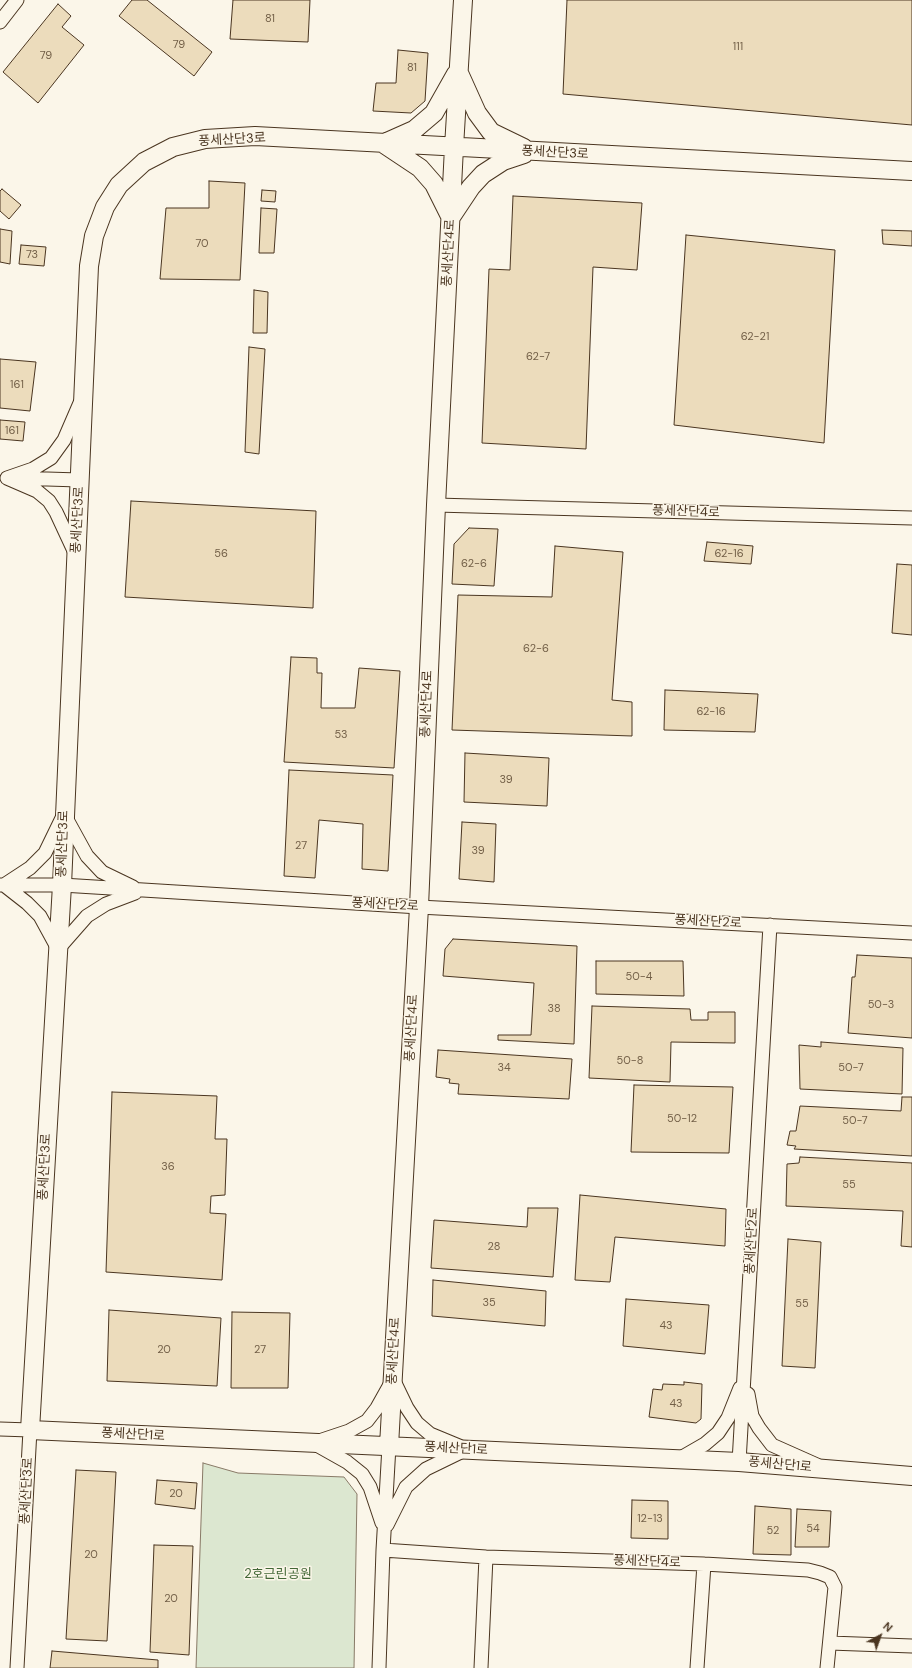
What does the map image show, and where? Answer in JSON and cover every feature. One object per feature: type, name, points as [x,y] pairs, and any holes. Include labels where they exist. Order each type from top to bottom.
[{"type":"street","points":[[0,22],[17,0]]},
{"type":"street","name":"풍세산단4로","points":[[379,1668],[384,1530],[419,907],[450,218],[463,0]]},
{"type":"street","points":[[384,144],[414,130],[434,113],[458,70]]},
{"type":"street","points":[[458,70],[477,113],[491,132],[530,151]]},
{"type":"street","name":"풍세산단3로","points":[[17,1668],[62,886],[89,266],[94,236],[105,207],[119,185],[144,162],[173,147],[205,138],[255,136],[912,171]]},
{"type":"street","points":[[384,144],[420,168],[434,184],[450,218]]},
{"type":"street","points":[[450,218],[471,187],[483,174],[503,161],[530,151]]},
{"type":"street","points":[[4,478],[33,469],[51,458],[64,440],[83,396]]},
{"type":"street","points":[[4,478],[79,480]]},
{"type":"street","points":[[4,478],[37,491],[49,501],[56,512],[76,556]]},
{"type":"street","name":"풍세산단4로","points":[[436,506],[912,518]]},
{"type":"street","points":[[64,814],[45,853],[30,868],[2,885],[27,903],[40,916],[58,949],[87,916],[106,904],[140,891]]},
{"type":"street","points":[[64,814],[87,856],[102,872],[140,891]]},
{"type":"street","name":"풍세산단2로","points":[[2,885],[62,886],[419,907],[912,933]]},
{"type":"street","name":"풍세산단2로","points":[[739,1462],[770,925]]},
{"type":"street","points":[[678,1459],[705,1444],[718,1433],[728,1418],[744,1378]]},
{"type":"street","points":[[744,1378],[752,1416],[772,1445],[826,1469]]},
{"type":"street","points":[[313,1443],[349,1431],[367,1421],[377,1408],[393,1380]]},
{"type":"street","points":[[393,1380],[407,1408],[417,1423],[430,1434],[466,1449]]},
{"type":"street","name":"풍세산단1로","points":[[0,1429],[739,1462],[912,1476]]},
{"type":"street","points":[[313,1443],[347,1462],[362,1474],[370,1487],[384,1530]]},
{"type":"street","points":[[384,1530],[406,1487],[426,1469],[466,1449]]},
{"type":"street","name":"풍세산단4로","points":[[383,1550],[486,1557],[704,1564],[808,1570],[820,1573],[830,1577],[835,1587],[827,1668]]},
{"type":"street","points":[[481,1668],[486,1557]]},
{"type":"street","points":[[697,1668],[704,1564]]},
{"type":"street","points":[[830,1643],[912,1646]]},
{"type":"green space","name":"2호근린공원","points":[[203,1463],[238,1473],[344,1477],[357,1494],[354,1668],[196,1668]]},
{"type":"building","points":[[132,0],[147,0],[212,52],[194,76],[119,16]]},
{"type":"building","points":[[233,0],[310,0],[308,42],[230,39]]},
{"type":"building","points":[[567,0],[912,0],[912,125],[563,94]]},
{"type":"building","points":[[58,4],[71,16],[62,27],[84,45],[38,103],[3,72]]},
{"type":"building","points":[[398,50],[428,53],[425,101],[411,113],[373,111],[376,83],[396,83]]},
{"type":"building","points":[[209,181],[245,183],[240,280],[160,279],[166,208],[209,208]]},
{"type":"building","points":[[2,189],[21,205],[9,219],[0,211],[0,191]]},
{"type":"building","points":[[262,190],[276,191],[275,202],[261,201]]},
{"type":"building","points":[[513,196],[642,203],[637,270],[593,267],[586,449],[482,443],[489,269],[510,270]]},
{"type":"building","points":[[261,208],[277,209],[274,253],[259,253]]},
{"type":"building","points":[[0,229],[12,231],[10,264],[0,262]]},
{"type":"building","points":[[882,230],[912,231],[912,246],[883,244]]},
{"type":"building","points":[[686,235],[835,250],[824,443],[674,425]]},
{"type":"building","points":[[21,245],[46,247],[44,266],[19,264]]},
{"type":"building","points":[[254,290],[268,292],[267,333],[253,333]]},
{"type":"building","points":[[249,347],[265,349],[259,454],[245,452]]},
{"type":"building","points":[[0,359],[36,362],[30,411],[0,408]]},
{"type":"building","points":[[0,420],[25,422],[23,441],[0,439]]},
{"type":"building","points":[[131,501],[316,511],[313,608],[125,597]]},
{"type":"building","points":[[469,528],[498,529],[494,586],[452,584],[454,544]]},
{"type":"building","points":[[707,542],[753,546],[751,564],[704,561]]},
{"type":"building","points":[[555,546],[623,552],[612,700],[632,702],[632,736],[452,730],[458,595],[552,597]]},
{"type":"building","points":[[897,564],[912,565],[912,635],[892,633]]},
{"type":"building","points":[[291,657],[317,658],[317,673],[322,673],[321,708],[355,708],[359,668],[400,671],[394,768],[284,762]]},
{"type":"building","points":[[665,690],[758,694],[755,732],[664,730]]},
{"type":"building","points":[[465,753],[549,758],[547,806],[464,802]]},
{"type":"building","points":[[289,770],[393,775],[388,871],[362,869],[363,824],[319,820],[315,878],[284,876]]},
{"type":"building","points":[[462,822],[496,824],[494,882],[459,879]]},
{"type":"building","points":[[453,939],[577,946],[574,1044],[498,1040],[498,1035],[531,1035],[534,983],[443,976],[445,949]]},
{"type":"building","points":[[857,955],[912,958],[912,1038],[848,1033],[852,977],[855,977]]},
{"type":"building","points":[[596,961],[683,961],[684,996],[596,994]]},
{"type":"building","points":[[592,1006],[690,1009],[691,1020],[708,1020],[708,1012],[735,1012],[735,1043],[671,1042],[670,1082],[589,1078]]},
{"type":"building","points":[[821,1042],[903,1048],[902,1094],[800,1089],[799,1045],[821,1047]]},
{"type":"building","points":[[438,1050],[572,1059],[569,1099],[458,1094],[459,1084],[449,1083],[450,1079],[436,1077]]},
{"type":"building","points":[[634,1085],[733,1087],[729,1153],[631,1152]]},
{"type":"building","points":[[112,1092],[217,1096],[215,1139],[227,1139],[225,1195],[211,1196],[210,1213],[226,1214],[222,1280],[106,1272]]},
{"type":"building","points":[[902,1097],[912,1097],[912,1156],[794,1149],[796,1146],[787,1145],[790,1131],[796,1131],[800,1106],[901,1111]]},
{"type":"building","points":[[800,1157],[912,1163],[912,1247],[901,1246],[903,1211],[786,1206],[787,1164],[799,1163]]},
{"type":"building","points":[[580,1195],[726,1209],[725,1246],[615,1237],[610,1282],[575,1280]]},
{"type":"building","points":[[528,1208],[558,1208],[553,1277],[431,1268],[434,1220],[527,1227]]},
{"type":"building","points":[[788,1239],[821,1242],[815,1368],[782,1366]]},
{"type":"building","points":[[433,1280],[546,1291],[545,1326],[432,1316]]},
{"type":"building","points":[[626,1299],[709,1305],[705,1354],[623,1346]]},
{"type":"building","points":[[109,1310],[221,1318],[217,1386],[107,1381]]},
{"type":"building","points":[[232,1312],[290,1313],[288,1388],[231,1388]]},
{"type":"building","points":[[684,1382],[702,1384],[701,1419],[696,1423],[649,1417],[653,1389],[662,1390],[663,1384],[684,1385]]},
{"type":"building","points":[[76,1470],[116,1472],[107,1641],[66,1639]]},
{"type":"building","points":[[157,1480],[197,1483],[195,1509],[155,1504]]},
{"type":"building","points":[[632,1500],[668,1501],[668,1539],[631,1538]]},
{"type":"building","points":[[755,1506],[791,1509],[791,1555],[753,1554]]},
{"type":"building","points":[[797,1509],[831,1511],[829,1547],[795,1547]]},
{"type":"building","points":[[154,1545],[193,1546],[189,1655],[150,1652]]},
{"type":"building","points":[[52,1651],[158,1660],[158,1668],[50,1668]]}]
